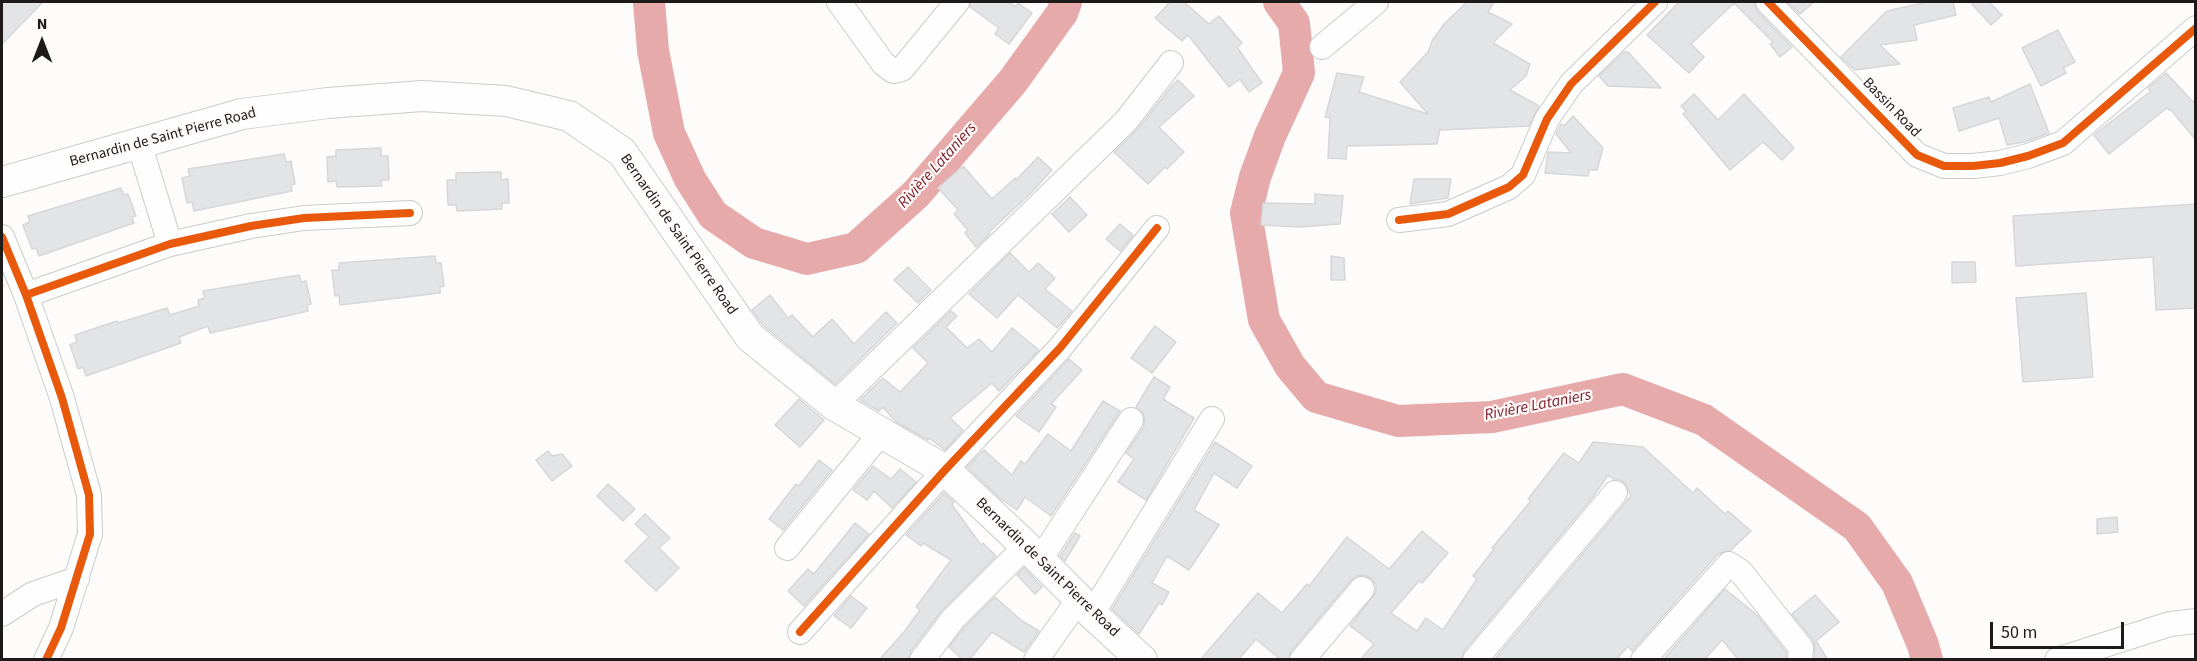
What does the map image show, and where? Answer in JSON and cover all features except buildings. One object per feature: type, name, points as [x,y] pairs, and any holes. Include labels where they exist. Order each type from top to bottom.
[{"type":"main road","name":"Bernardin de Saint Pierre Road","points":[[2,182],[242,114],[328,103],[422,96],[506,101],[569,116],[622,152],[750,337],[834,405],[945,470],[1142,660]]},
{"type":"street","points":[[839,2],[883,63],[893,71],[902,69],[957,2]]},
{"type":"street","points":[[1322,47],[1376,2]]},
{"type":"street","points":[[1399,220],[1448,214],[1509,187],[1523,175],[1547,119],[1571,84],[1654,2]]},
{"type":"street","name":"Bassin Road","points":[[1768,2],[1917,155],[1944,166],[2000,163],[2028,156],[2063,143],[2196,28]]},
{"type":"street","points":[[834,405],[1126,121],[1172,63]]},
{"type":"street","points":[[139,143],[170,244]]},
{"type":"street","points":[[26,295],[170,244],[251,226],[304,219],[410,213]]},
{"type":"street","points":[[800,632],[945,470],[1060,348],[1157,228]]},
{"type":"street","points":[[2,237],[26,295],[62,398],[89,495],[90,534],[61,628],[45,660]]},
{"type":"street","points":[[1036,660],[1085,606],[1212,419]]},
{"type":"street","points":[[922,660],[953,619],[1033,553],[1131,420]]},
{"type":"street","points":[[787,548],[881,433]]},
{"type":"street","points":[[1475,660],[1615,493]]},
{"type":"street","points":[[1643,660],[1729,564],[1741,572],[1801,648],[1800,660]]},
{"type":"street","points":[[2,614],[33,594],[77,579]]},
{"type":"street","points":[[1302,660],[1362,589]]},
{"type":"street","points":[[2066,658],[2170,624],[2196,621]]},
{"type":"waterway","name":"Rivière Lataniers","points":[[649,2],[653,50],[669,133],[690,179],[713,215],[754,243],[807,259],[856,248],[916,194],[1013,81],[1062,13],[1066,2]]},
{"type":"waterway","name":"Rivière Lataniers","points":[[1279,2],[1294,23],[1299,73],[1270,136],[1255,177],[1246,213],[1264,320],[1290,366],[1316,397],[1398,421],[1492,417],[1623,389],[1704,420],[1857,527],[1897,583],[1927,660]]},
{"type":"cycle path","points":[[1399,220],[1448,214],[1509,187],[1523,175],[1547,119],[1571,84],[1655,2]]},
{"type":"cycle path","points":[[1768,2],[1917,155],[1944,166],[2000,163],[2028,156],[2063,143],[2196,28]]},
{"type":"cycle path","points":[[26,295],[170,244],[251,226],[304,218],[410,213]]},
{"type":"cycle path","points":[[800,632],[945,470],[1060,348],[1157,228]]},
{"type":"cycle path","points":[[2,237],[26,295],[62,398],[89,495],[90,534],[61,628],[46,660]]}]
